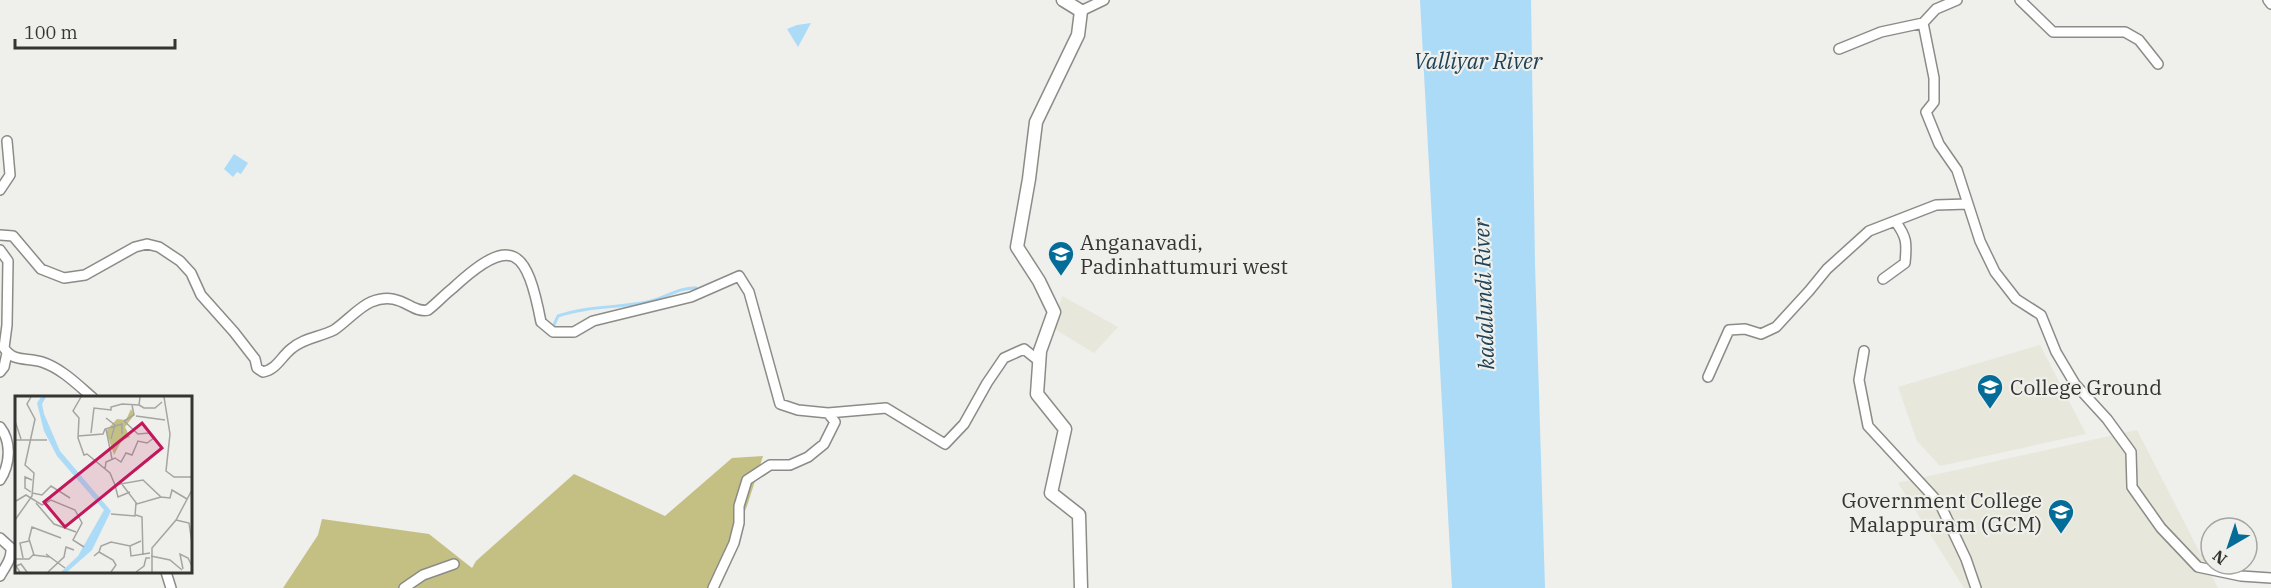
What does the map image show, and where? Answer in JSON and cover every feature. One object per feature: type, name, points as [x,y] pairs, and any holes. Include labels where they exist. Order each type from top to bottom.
[{"type":"main road","points":[[1064,0],[1081,12],[1077,35],[1036,122],[1017,247],[1039,281],[1054,312],[1040,351],[1036,394],[1065,429],[1051,493],[1078,515],[1082,588]]},
{"type":"street","points":[[1081,12],[1104,0]]},
{"type":"street","points":[[1839,49],[1881,32],[1923,23],[1936,9],[1957,0]]},
{"type":"street","points":[[2020,0],[2054,32],[2125,32],[2139,40],[2158,64]]},
{"type":"street","points":[[2268,0],[2271,4]]},
{"type":"street","points":[[1923,23],[1934,78],[1934,102],[1926,112],[1939,144],[1958,170],[1980,241],[1995,272],[2016,299],[2041,315],[2056,352],[2075,384],[2107,420],[2131,452],[2132,487],[2161,528],[2198,567],[2241,576],[2271,578]]},
{"type":"street","points":[[0,190],[10,175],[7,141]]},
{"type":"street","points":[[1708,377],[1729,330],[1745,329],[1761,334],[1776,327],[1845,251],[1869,231],[1936,205],[1968,204]]},
{"type":"street","points":[[1883,279],[1905,262],[1905,234],[1895,221]]},
{"type":"street","points":[[0,235],[13,236],[40,269],[64,278],[85,275],[135,247],[147,244],[159,247],[180,261],[191,273],[201,295],[234,332],[255,359],[257,368],[263,372],[277,366],[292,348],[304,340],[331,331],[368,303],[384,298],[397,299],[422,311],[428,310],[480,266],[503,254],[520,260],[525,267],[535,290],[541,322],[553,332],[562,333],[574,332],[593,321],[691,297],[739,276],[749,292],[780,404],[798,410],[828,412],[886,408],[945,444],[964,424],[1004,358],[1024,349],[1039,361]]},
{"type":"street","points":[[0,250],[8,261],[7,325],[4,348],[7,353],[19,360],[42,362],[56,369],[90,396]]},
{"type":"street","points":[[1864,351],[1859,380],[1868,426],[1940,504],[1966,560],[1976,588]]},
{"type":"street","points":[[0,372],[7,353]]},
{"type":"street","points":[[713,588],[734,543],[739,523],[739,506],[747,480],[770,465],[790,465],[807,457],[824,444],[835,422],[828,412]]},
{"type":"street","points":[[0,427],[3,430],[9,464],[0,480]]},
{"type":"street","points":[[0,538],[11,548],[12,552],[0,576]]},
{"type":"street","points":[[404,588],[423,575],[454,564]]},
{"type":"street","points":[[166,573],[171,588]]},
{"type":"shaded area","points":[[1062,296],[1118,327],[1094,353],[1053,328]]},
{"type":"shaded area","name":"College Ground","points":[[2040,345],[2086,434],[1940,466],[1917,441],[1898,387]]},
{"type":"shaded area","name":"Government College Malappuram (GCM)","points":[[2137,430],[2199,551],[2199,576],[2212,576],[2218,588],[1964,588],[1898,483]]},
{"type":"shaded area","points":[[763,456],[747,506],[714,588],[283,588],[318,535],[322,519],[429,534],[472,568],[476,561],[574,474],[665,516],[732,458]]},
{"type":"water","name":"Valliyar River","points":[[1420,0],[1531,0],[1535,265],[1545,588],[1452,588]]},
{"type":"water","points":[[811,23],[798,47],[787,29]]},
{"type":"water","points":[[234,154],[248,163],[241,174],[237,172],[233,177],[224,169]]},
{"type":"waterway","points":[[553,327],[558,316],[647,302],[684,289],[696,288]]},
{"type":"place","name":"Anganavadi, Padinhattumuri west","points":[[1061,277]]},
{"type":"place","name":"College Ground","points":[[1990,410]]},
{"type":"place","name":"Government College Malappuram (GCM)","points":[[2061,535]]},
{"type":"water label","name":"kadalundi River","points":[[1483,294]]}]
